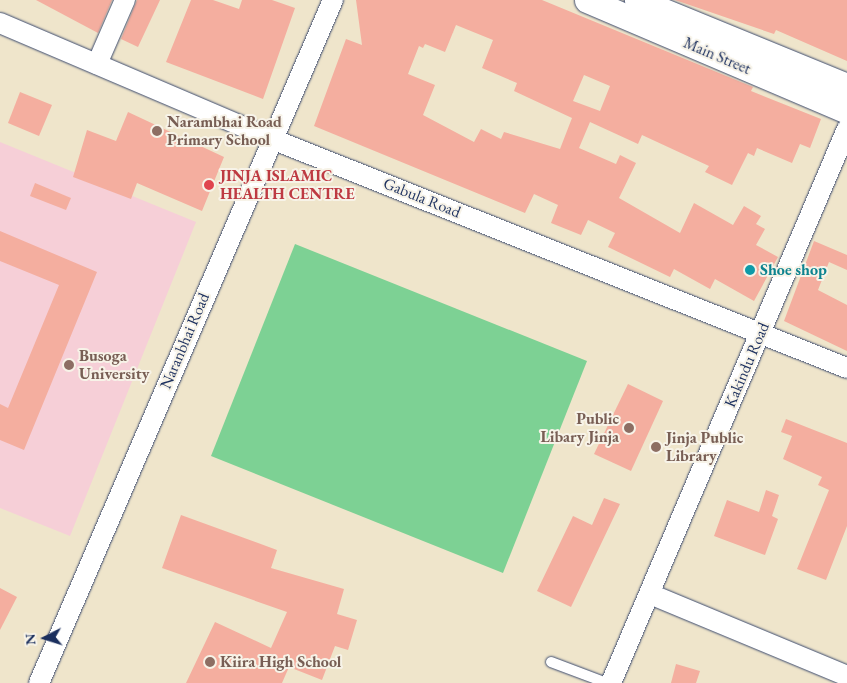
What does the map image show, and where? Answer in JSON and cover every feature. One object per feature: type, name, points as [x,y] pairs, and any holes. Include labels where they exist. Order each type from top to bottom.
[{"type":"street","points":[[97,64],[125,0]]},
{"type":"street","name":"Naranbhai Road","points":[[39,683],[333,0]]},
{"type":"street","name":"Main Street","points":[[587,0],[847,111]]},
{"type":"street","name":"Main Street","points":[[637,0],[847,86]]},
{"type":"street","name":"Gabula Road","points":[[0,23],[272,138],[847,368]]},
{"type":"street","name":"Kakindu Road","points":[[611,683],[847,128]]},
{"type":"street","points":[[650,594],[847,676]]},
{"type":"lane","points":[[551,662],[607,683]]},
{"type":"shaded area","name":"Busoga University","points":[[0,142],[196,222],[70,536],[0,508]]},
{"type":"green space","points":[[295,244],[587,361],[503,573],[211,456]]},
{"type":"building","points":[[36,0],[112,0],[98,33]]},
{"type":"building","points":[[137,0],[160,0],[138,47],[121,39]]},
{"type":"building","points":[[191,0],[213,0],[239,9],[242,0],[272,0],[295,8],[263,99],[166,62]]},
{"type":"building","points":[[356,0],[542,0],[753,87],[751,91],[821,119],[810,148],[800,144],[792,163],[757,148],[754,156],[748,153],[732,185],[705,172],[709,166],[642,135],[638,144],[590,122],[579,148],[616,164],[620,155],[636,163],[619,198],[680,233],[694,203],[733,225],[744,206],[761,216],[756,224],[765,229],[756,245],[778,257],[754,301],[715,279],[710,289],[674,269],[670,277],[608,247],[615,233],[588,220],[581,235],[551,223],[558,205],[534,194],[525,213],[314,126],[346,39],[362,45]],"holes":[[[456,25],[493,40],[482,68],[517,83],[514,91],[572,118],[560,149],[504,132],[501,139],[481,129],[474,142],[423,115],[435,85],[408,74],[419,46],[423,48],[425,44],[445,52]],[[584,75],[610,86],[600,111],[573,101]]]},
{"type":"building","points":[[675,0],[847,0],[847,61],[776,30],[774,34]]},
{"type":"building","points":[[20,92],[52,105],[39,136],[8,123]]},
{"type":"building","points":[[128,112],[224,157],[202,211],[137,183],[131,199],[73,177],[87,130],[116,141]]},
{"type":"building","points":[[35,183],[71,198],[66,210],[30,196]]},
{"type":"building","points":[[0,231],[97,272],[24,450],[0,440],[0,404],[8,408],[59,285],[0,261]]},
{"type":"building","points":[[814,241],[847,255],[847,270],[829,262],[818,290],[847,305],[847,351],[784,321]]},
{"type":"building","name":"Public Libary Jinja","points":[[628,384],[663,401],[631,471],[594,454]]},
{"type":"building","points":[[786,419],[847,443],[847,526],[826,580],[797,569],[829,490],[818,485],[822,477],[783,459],[792,436],[781,432]]},
{"type":"building","points":[[766,490],[779,495],[772,516],[778,519],[765,555],[714,536],[727,500],[759,512]]},
{"type":"building","points":[[604,498],[620,504],[571,607],[537,591],[573,516],[592,525]]},
{"type":"building","points":[[181,515],[277,550],[271,568],[344,589],[337,614],[357,620],[348,650],[335,646],[322,680],[289,667],[282,683],[186,683],[215,622],[271,648],[287,612],[162,568]]},
{"type":"building","points":[[0,588],[17,597],[0,630]]},
{"type":"building","points":[[676,664],[700,671],[696,683],[671,683]]},
{"type":"place","name":"Narambhai Road Primary School","points":[[157,131]]},
{"type":"place","name":"JINJA ISLAMIC HEALTH CENTRE","points":[[209,185]]},
{"type":"place","name":"Shoe shop","points":[[750,270]]},
{"type":"place","name":"Busoga University","points":[[69,365]]},
{"type":"place","name":"Public Libary Jinja","points":[[629,428]]},
{"type":"place","name":"Jinja Public Library","points":[[656,447]]},
{"type":"place","name":"Kiira High School","points":[[210,662]]}]
